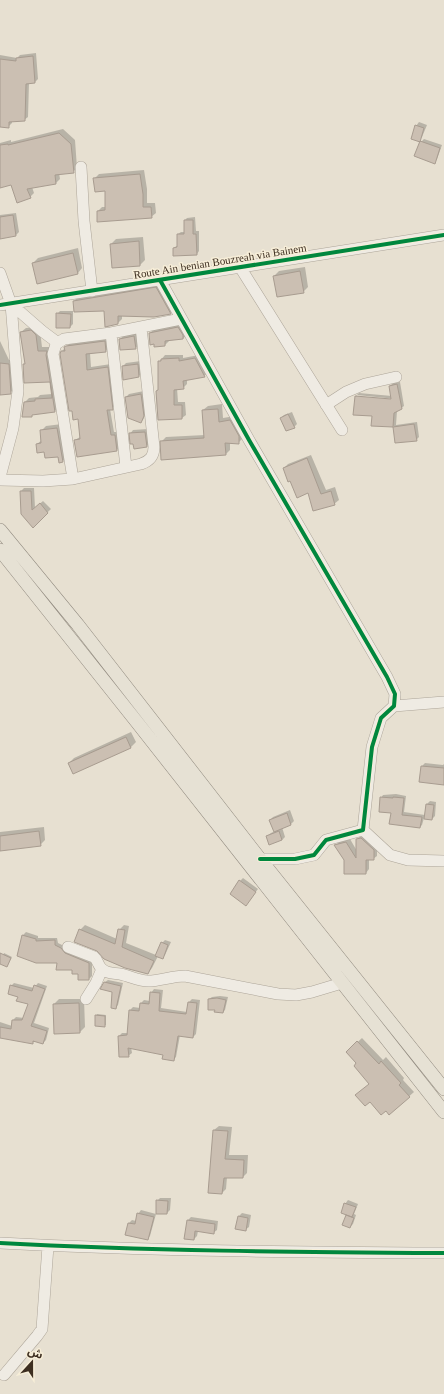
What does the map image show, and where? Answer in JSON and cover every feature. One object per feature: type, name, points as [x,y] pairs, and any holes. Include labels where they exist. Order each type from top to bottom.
[{"type":"main road","points":[[0,530],[78,625],[260,859],[444,1089]]},
{"type":"main road","points":[[0,550],[444,1112]]},
{"type":"street","points":[[81,167],[84,221],[92,291]]},
{"type":"street","name":"Route Ain benian Bouzreah via Bainem","points":[[6,304],[444,235]]},
{"type":"street","points":[[240,267],[342,430]]},
{"type":"street","points":[[0,273],[6,304],[18,390],[13,428],[0,478],[43,481],[73,478],[145,463],[151,458],[154,451],[141,327]]},
{"type":"street","points":[[160,280],[249,440],[388,676],[395,694],[394,706]]},
{"type":"street","points":[[6,304],[58,343]]},
{"type":"street","points":[[73,478],[54,359],[54,349],[58,343],[69,338],[111,333],[181,319]]},
{"type":"street","points":[[111,333],[126,467]]},
{"type":"street","points":[[326,406],[346,392],[365,384],[396,377]]},
{"type":"street","points":[[364,830],[372,747],[381,718],[394,706],[444,702]]},
{"type":"street","points":[[260,859],[295,860],[314,855],[326,840],[364,830]]},
{"type":"street","points":[[364,830],[390,855],[408,860],[444,861]]},
{"type":"street","points":[[68,947],[94,957],[102,969],[109,973],[122,974],[143,981],[173,976],[185,976],[278,994],[296,995],[342,983]]},
{"type":"street","points":[[86,999],[96,983],[102,969]]},
{"type":"street","points":[[0,1243],[48,1246],[243,1251],[444,1253]]},
{"type":"street","points":[[4,1375],[42,1329],[48,1246]]},
{"type":"building","points":[[33,56],[35,83],[26,84],[25,121],[9,122],[9,128],[0,127],[0,59],[16,61],[16,58]]},
{"type":"building","points":[[415,125],[424,128],[420,142],[411,139]]},
{"type":"building","points":[[59,133],[71,144],[74,173],[55,175],[56,184],[27,189],[31,198],[17,203],[11,185],[0,188],[0,145],[8,145]]},
{"type":"building","points":[[420,141],[440,148],[435,164],[414,156]]},
{"type":"building","points":[[140,174],[143,207],[151,207],[152,218],[97,222],[97,211],[105,210],[105,191],[95,192],[93,178]]},
{"type":"building","points":[[13,215],[16,236],[0,239],[0,217]]},
{"type":"building","points":[[184,220],[193,220],[193,234],[196,234],[197,255],[173,256],[173,248],[177,247],[177,234],[184,234]]},
{"type":"building","points":[[139,241],[140,266],[112,268],[110,244]]},
{"type":"building","points":[[73,253],[78,274],[37,284],[32,263]]},
{"type":"building","points":[[300,271],[304,293],[277,297],[273,276]]},
{"type":"building","points":[[156,287],[171,314],[154,317],[118,316],[118,324],[105,327],[104,311],[74,312],[73,301]]},
{"type":"building","points":[[56,313],[71,314],[70,328],[56,328]]},
{"type":"building","points":[[178,327],[183,335],[183,339],[165,341],[165,346],[154,347],[154,344],[150,345],[149,333]]},
{"type":"building","points":[[31,330],[36,335],[38,351],[47,351],[46,355],[55,412],[32,415],[32,417],[22,417],[24,402],[35,401],[35,399],[52,398],[50,382],[24,383],[23,364],[25,364],[20,332]]},
{"type":"building","points":[[134,336],[136,349],[120,350],[119,339]]},
{"type":"building","points":[[105,341],[106,352],[86,354],[87,370],[108,367],[113,410],[107,410],[111,435],[115,435],[117,451],[77,457],[74,440],[80,439],[78,419],[73,420],[72,411],[69,411],[60,354],[61,351],[65,351],[64,347],[66,346]]},
{"type":"building","points":[[179,358],[179,361],[195,358],[205,377],[183,381],[184,389],[174,390],[174,405],[182,405],[182,419],[158,420],[156,391],[158,390],[158,361],[161,361],[161,359]]},
{"type":"building","points":[[0,363],[9,364],[11,394],[0,395]]},
{"type":"building","points":[[138,364],[139,377],[123,380],[122,366]]},
{"type":"building","points":[[397,384],[402,409],[394,413],[393,427],[371,426],[372,416],[353,415],[355,396],[391,399],[389,386]]},
{"type":"building","points":[[141,394],[144,416],[141,423],[128,418],[125,397]]},
{"type":"building","points":[[218,409],[219,422],[230,420],[239,436],[239,444],[225,443],[226,455],[161,460],[160,441],[204,438],[202,410]]},
{"type":"building","points":[[288,414],[295,428],[286,431],[280,418]]},
{"type":"building","points":[[414,424],[417,441],[395,443],[393,427]]},
{"type":"building","points":[[57,428],[63,462],[59,463],[58,457],[45,458],[44,452],[37,453],[36,444],[41,443],[40,430]]},
{"type":"building","points":[[145,432],[147,447],[134,449],[133,444],[130,444],[129,433]]},
{"type":"building","points":[[307,458],[321,494],[331,491],[335,505],[313,511],[308,493],[297,498],[290,481],[288,482],[283,468]]},
{"type":"building","points":[[20,491],[31,491],[32,510],[40,503],[48,513],[33,528],[21,514]]},
{"type":"building","points":[[126,737],[131,748],[73,774],[68,763]]},
{"type":"building","points":[[421,766],[444,768],[444,785],[419,782]]},
{"type":"building","points":[[380,797],[404,798],[402,815],[422,817],[420,828],[389,824],[391,813],[379,812]]},
{"type":"building","points":[[426,804],[434,805],[432,820],[424,819]]},
{"type":"building","points":[[287,813],[291,825],[274,832],[269,820]]},
{"type":"building","points":[[39,831],[41,846],[0,851],[0,836]]},
{"type":"building","points":[[279,831],[282,840],[269,845],[266,836]]},
{"type":"building","points":[[361,838],[374,850],[374,860],[366,860],[366,874],[344,874],[344,860],[334,845],[346,842],[356,858],[356,839]]},
{"type":"building","points":[[239,880],[256,892],[246,906],[230,894]]},
{"type":"building","points":[[79,929],[115,944],[118,929],[125,930],[122,947],[154,961],[148,974],[125,968],[104,959],[97,951],[74,942]]},
{"type":"building","points":[[22,935],[36,939],[36,941],[55,940],[55,945],[61,948],[65,953],[89,963],[89,980],[78,980],[78,974],[72,974],[72,970],[56,970],[57,963],[36,963],[17,956]]},
{"type":"building","points":[[161,942],[168,945],[163,959],[155,956]]},
{"type":"building","points":[[0,953],[11,958],[7,967],[0,964]]},
{"type":"building","points":[[104,982],[121,986],[116,1009],[111,1008],[112,992],[100,989]]},
{"type":"building","points":[[10,985],[32,991],[34,985],[45,989],[31,1026],[47,1031],[43,1044],[33,1041],[33,1044],[0,1038],[0,1027],[11,1029],[12,1020],[22,1020],[28,1004],[16,1001],[18,997],[8,994]]},
{"type":"building","points":[[150,992],[160,993],[159,1011],[186,1014],[188,1002],[197,1003],[193,1038],[178,1036],[174,1061],[162,1059],[163,1055],[128,1048],[129,1057],[119,1057],[118,1036],[127,1035],[129,1010],[139,1011],[140,1003],[149,1004]]},
{"type":"building","points":[[217,998],[226,1000],[223,1013],[214,1012],[215,1010],[208,1010],[208,999]]},
{"type":"building","points":[[79,1003],[80,1033],[54,1034],[53,1004]]},
{"type":"building","points":[[95,1015],[105,1016],[105,1027],[95,1026]]},
{"type":"building","points":[[357,1041],[379,1064],[381,1061],[401,1083],[399,1085],[410,1097],[389,1115],[386,1111],[381,1115],[370,1102],[365,1106],[355,1095],[369,1084],[354,1066],[356,1063],[346,1052]]},
{"type":"building","points":[[213,1130],[228,1131],[225,1159],[244,1160],[243,1178],[224,1178],[222,1194],[208,1193]]},
{"type":"building","points":[[156,1200],[168,1201],[167,1214],[156,1214]]},
{"type":"building","points":[[344,1203],[356,1207],[352,1217],[341,1213]]},
{"type":"building","points":[[137,1213],[154,1217],[148,1240],[125,1235],[128,1223],[135,1224]]},
{"type":"building","points":[[346,1215],[354,1218],[350,1228],[342,1225]]},
{"type":"building","points":[[238,1216],[248,1218],[246,1231],[235,1229]]},
{"type":"building","points":[[187,1220],[215,1224],[214,1234],[195,1231],[194,1240],[184,1239]]},
{"type":"cycle path","points":[[0,305],[444,235]]},
{"type":"cycle path","points":[[160,280],[249,440],[387,677],[395,694],[394,706],[381,718],[372,747],[363,830],[326,840],[314,855],[295,859],[260,859]]},
{"type":"cycle path","points":[[0,1243],[278,1252],[444,1253]]}]
